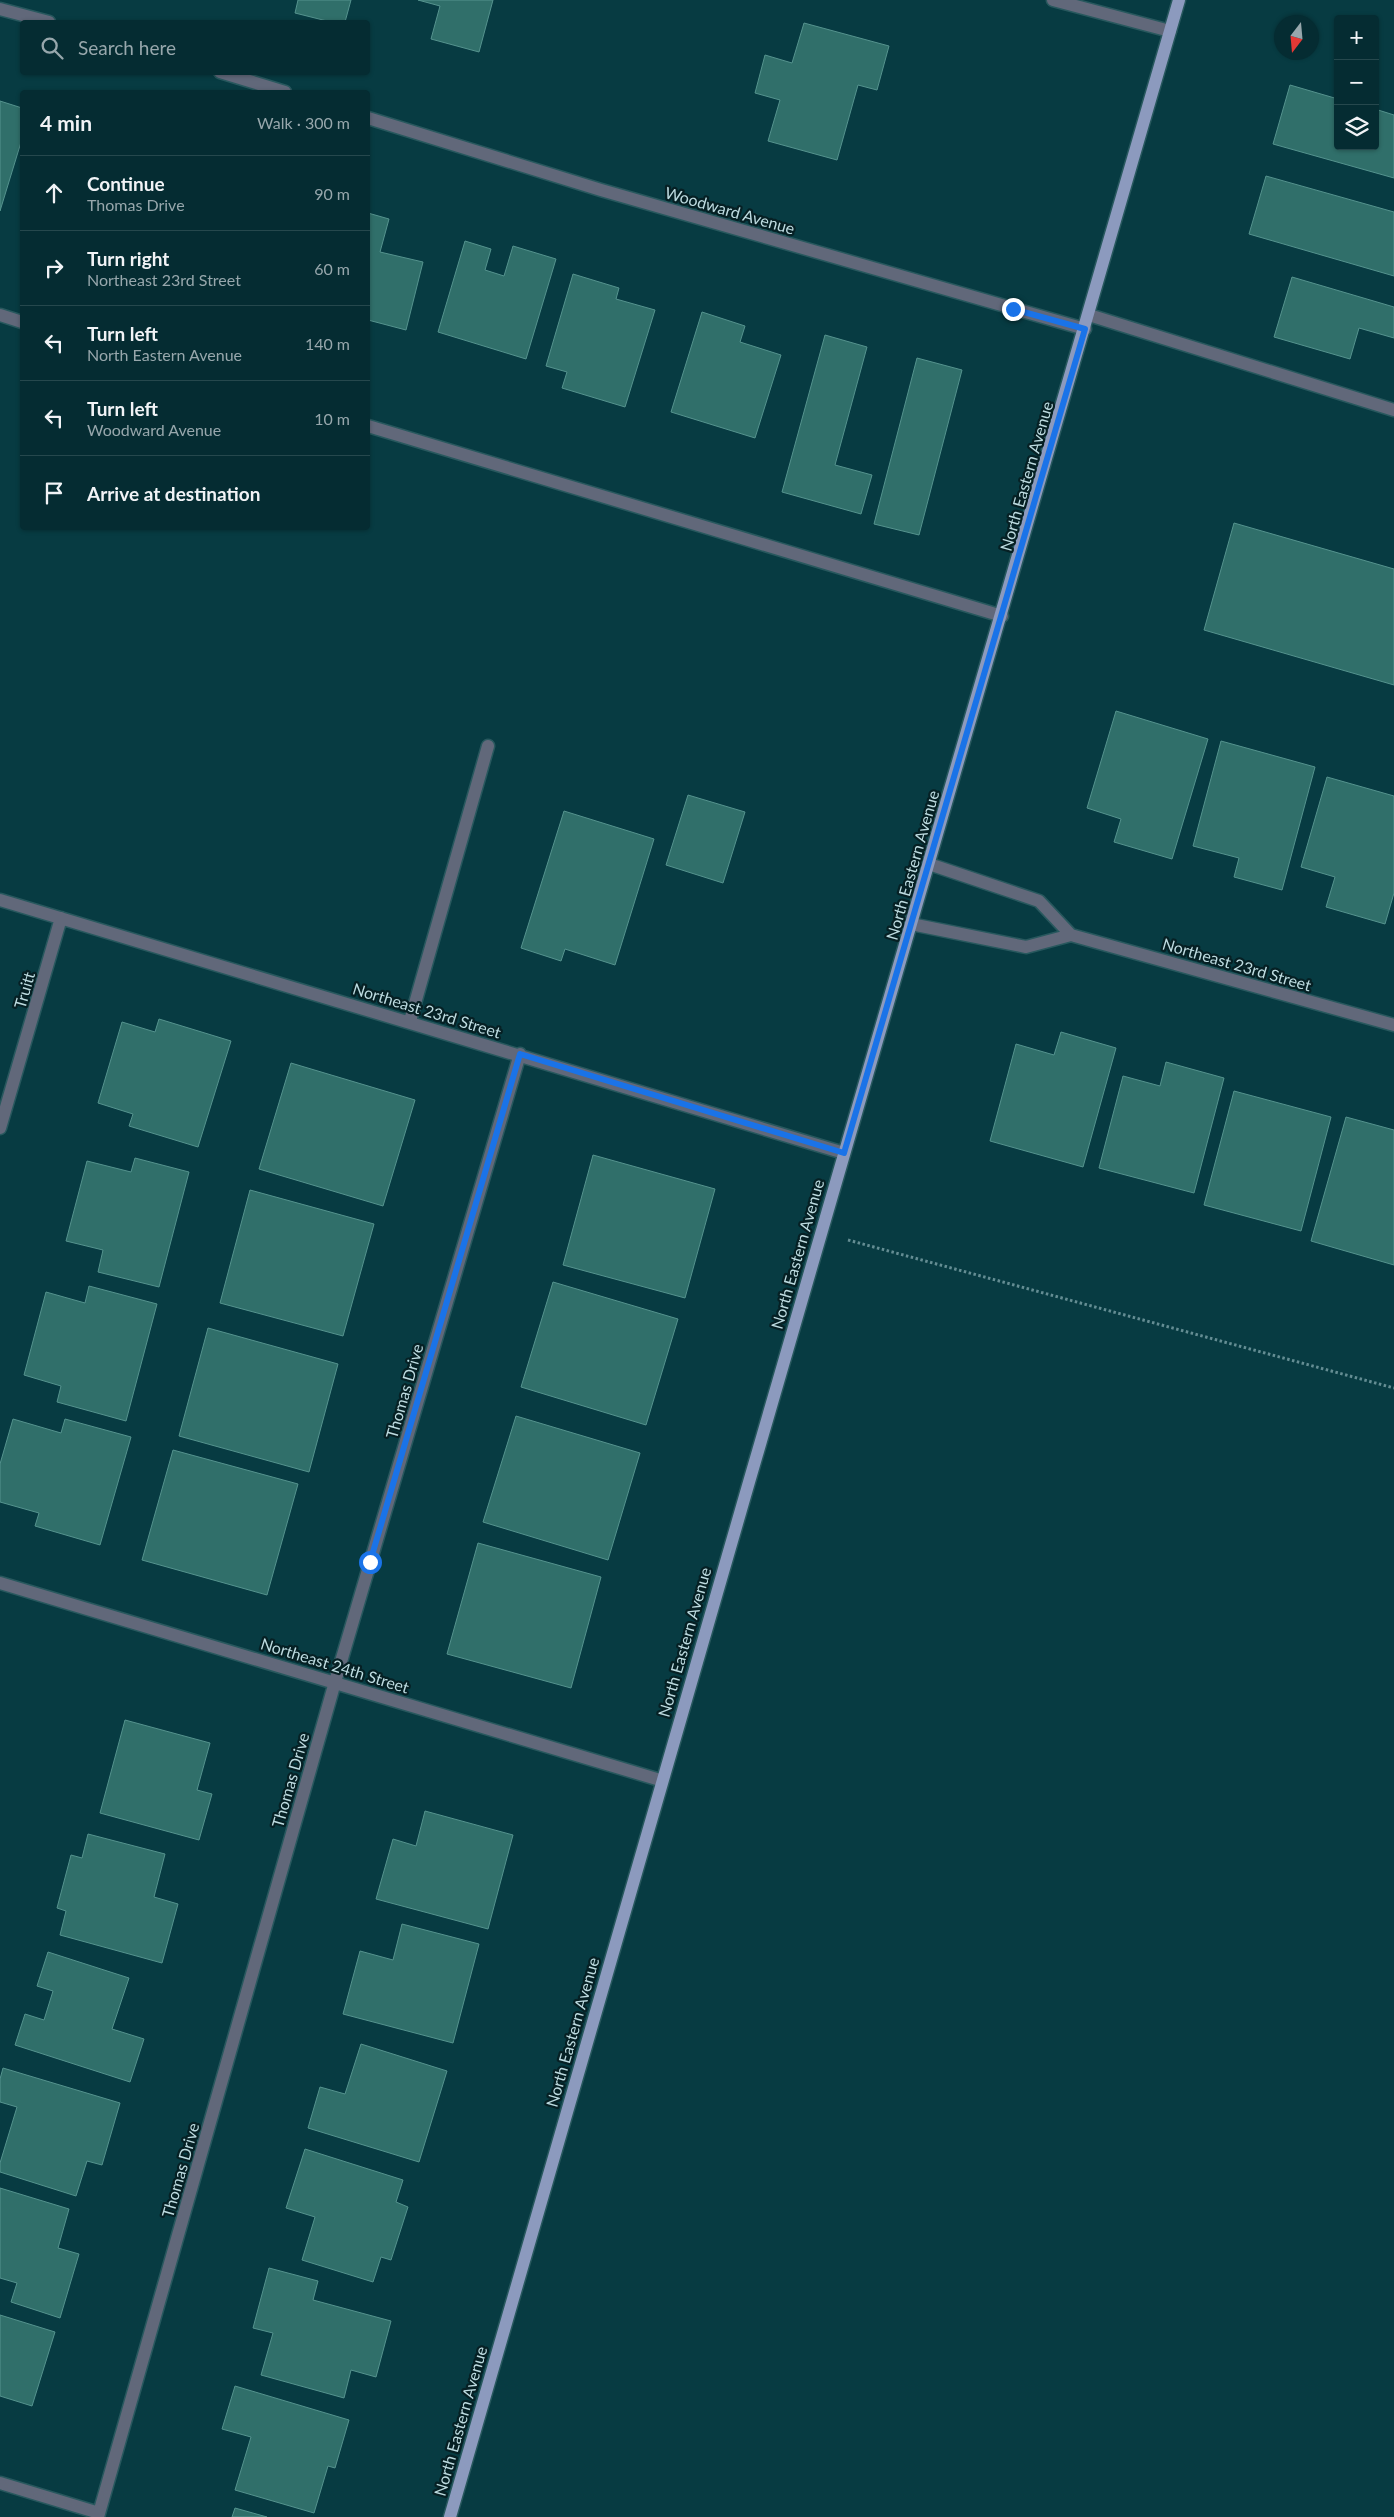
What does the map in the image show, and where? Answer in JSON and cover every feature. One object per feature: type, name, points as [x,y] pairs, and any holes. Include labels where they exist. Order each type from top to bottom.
[{"type":"main road","name":"North Eastern Avenue","points":[[450,2517],[660,1780],[1002,616],[1179,0]]},
{"type":"street","points":[[1053,0],[1170,31]]},
{"type":"street","points":[[0,8],[42,20]]},
{"type":"street","points":[[230,75],[278,90]]},
{"type":"street","name":"Woodward Avenue","points":[[370,119],[601,190],[1085,329]]},
{"type":"street","points":[[0,315],[20,321]]},
{"type":"street","points":[[1089,316],[1394,410]]},
{"type":"street","points":[[370,427],[1002,616]]},
{"type":"street","points":[[410,1021],[488,746]]},
{"type":"street","points":[[911,924],[1026,947],[1071,935],[1039,901],[929,864]]},
{"type":"street","name":"Northeast 23rd Street","points":[[0,900],[410,1021],[844,1153]]},
{"type":"street","name":"Truitt","points":[[0,1128],[61,918]]},
{"type":"street","name":"Northeast 23rd Street","points":[[1071,935],[1394,1025]]},
{"type":"street","name":"Thomas Drive","points":[[98,2515],[335,1682],[520,1054]]},
{"type":"street","name":"Northeast 24th Street","points":[[0,1583],[660,1780]]},
{"type":"street","points":[[0,2483],[98,2515]]},
{"type":"path","points":[[820,1232],[1394,1388]]},
{"type":"building","points":[[298,0],[351,0],[346,20],[323,20],[295,13]]},
{"type":"building","points":[[418,0],[493,0],[479,52],[431,39],[440,6]]},
{"type":"building","points":[[804,23],[889,46],[877,90],[858,85],[837,160],[768,141],[780,100],[755,93],[765,55],[792,63]]},
{"type":"building","points":[[1290,85],[1334,98],[1334,150],[1379,150],[1379,110],[1394,115],[1394,178],[1273,144]]},
{"type":"building","points":[[0,101],[20,107],[20,146],[0,211]]},
{"type":"building","points":[[1266,176],[1394,212],[1394,276],[1249,234]]},
{"type":"building","points":[[370,214],[389,219],[380,252],[423,262],[406,330],[370,321]]},
{"type":"building","points":[[465,241],[491,249],[485,270],[504,276],[513,246],[556,259],[526,359],[438,332]]},
{"type":"building","points":[[573,274],[619,288],[616,299],[655,310],[625,407],[562,388],[567,372],[546,366]]},
{"type":"building","points":[[1292,277],[1394,307],[1394,338],[1359,328],[1350,359],[1274,337]]},
{"type":"building","points":[[702,312],[745,326],[740,342],[781,355],[755,438],[671,412]]},
{"type":"building","points":[[825,335],[867,347],[835,465],[872,475],[861,514],[782,492]]},
{"type":"building","points":[[917,358],[962,370],[919,535],[874,524]]},
{"type":"building","points":[[1234,523],[1394,569],[1394,685],[1204,630]]},
{"type":"building","points":[[1116,711],[1208,739],[1172,859],[1114,842],[1121,819],[1087,808]]},
{"type":"building","points":[[1221,741],[1315,767],[1282,890],[1234,877],[1239,858],[1193,846]]},
{"type":"building","points":[[1327,777],[1394,796],[1394,893],[1385,924],[1326,907],[1335,877],[1301,867]]},
{"type":"building","points":[[688,795],[745,812],[723,883],[666,865]]},
{"type":"building","points":[[564,811],[654,839],[615,965],[565,949],[561,961],[521,948]]},
{"type":"building","points":[[159,1019],[231,1041],[198,1147],[129,1126],[133,1114],[98,1103],[122,1022],[155,1032]]},
{"type":"building","points":[[1061,1032],[1116,1048],[1083,1167],[990,1141],[1016,1044],[1054,1055]]},
{"type":"building","points":[[1166,1062],[1224,1078],[1194,1193],[1099,1168],[1123,1076],[1160,1086]]},
{"type":"building","points":[[291,1063],[415,1100],[383,1206],[259,1169]]},
{"type":"building","points":[[1234,1091],[1331,1117],[1301,1231],[1204,1205]]},
{"type":"building","points":[[1346,1117],[1394,1130],[1394,1265],[1311,1241]]},
{"type":"building","points":[[593,1155],[715,1189],[685,1298],[563,1265]]},
{"type":"building","points":[[135,1158],[189,1172],[159,1287],[98,1272],[103,1250],[66,1241],[87,1161],[131,1172]]},
{"type":"building","points":[[250,1190],[374,1224],[343,1336],[220,1303]]},
{"type":"building","points":[[553,1282],[678,1319],[646,1425],[521,1387]]},
{"type":"building","points":[[89,1286],[157,1304],[126,1421],[57,1402],[61,1386],[24,1375],[46,1292],[85,1303]]},
{"type":"building","points":[[208,1328],[338,1364],[309,1472],[179,1436]]},
{"type":"building","points":[[516,1416],[640,1453],[608,1560],[483,1522]]},
{"type":"building","points":[[13,1419],[61,1433],[65,1419],[131,1437],[100,1545],[35,1526],[39,1513],[0,1502],[0,1464]]},
{"type":"building","points":[[173,1450],[298,1484],[267,1595],[142,1560]]},
{"type":"building","points":[[478,1543],[601,1577],[571,1688],[447,1654]]},
{"type":"building","points":[[125,1720],[210,1743],[197,1790],[212,1794],[199,1840],[100,1813]]},
{"type":"building","points":[[425,1811],[513,1835],[488,1929],[376,1899],[393,1839],[416,1846]]},
{"type":"building","points":[[88,1834],[165,1854],[154,1897],[178,1904],[162,1963],[60,1935],[66,1911],[57,1908],[71,1855],[82,1858]]},
{"type":"building","points":[[402,1924],[479,1944],[453,2043],[343,2014],[360,1951],[393,1960]]},
{"type":"building","points":[[48,1952],[129,1978],[112,2029],[144,2039],[130,2082],[15,2045],[25,2014],[44,2020],[53,1991],[37,1986]]},
{"type":"building","points":[[361,2044],[447,2071],[419,2162],[308,2128],[320,2087],[345,2094]]},
{"type":"building","points":[[3,2068],[120,2103],[102,2165],[87,2161],[76,2196],[0,2172],[0,2163],[17,2107],[0,2102],[0,2079]]},
{"type":"building","points":[[305,2149],[403,2180],[396,2202],[408,2207],[391,2260],[381,2257],[373,2282],[302,2260],[315,2217],[286,2208]]},
{"type":"building","points":[[0,2188],[69,2209],[58,2248],[79,2254],[60,2318],[11,2302],[17,2283],[0,2278]]},
{"type":"building","points":[[269,2268],[318,2281],[313,2300],[391,2321],[376,2377],[351,2370],[344,2398],[261,2375],[273,2333],[253,2328]]},
{"type":"building","points":[[0,2315],[55,2332],[32,2406],[0,2396]]},
{"type":"building","points":[[235,2386],[349,2420],[335,2468],[328,2466],[314,2513],[235,2490],[251,2437],[222,2429]]},
{"type":"building","points":[[235,2508],[267,2517],[232,2517]]},
{"type":"route","points":[[370,1562],[520,1054],[844,1153],[1085,329],[1013,309]]}]
